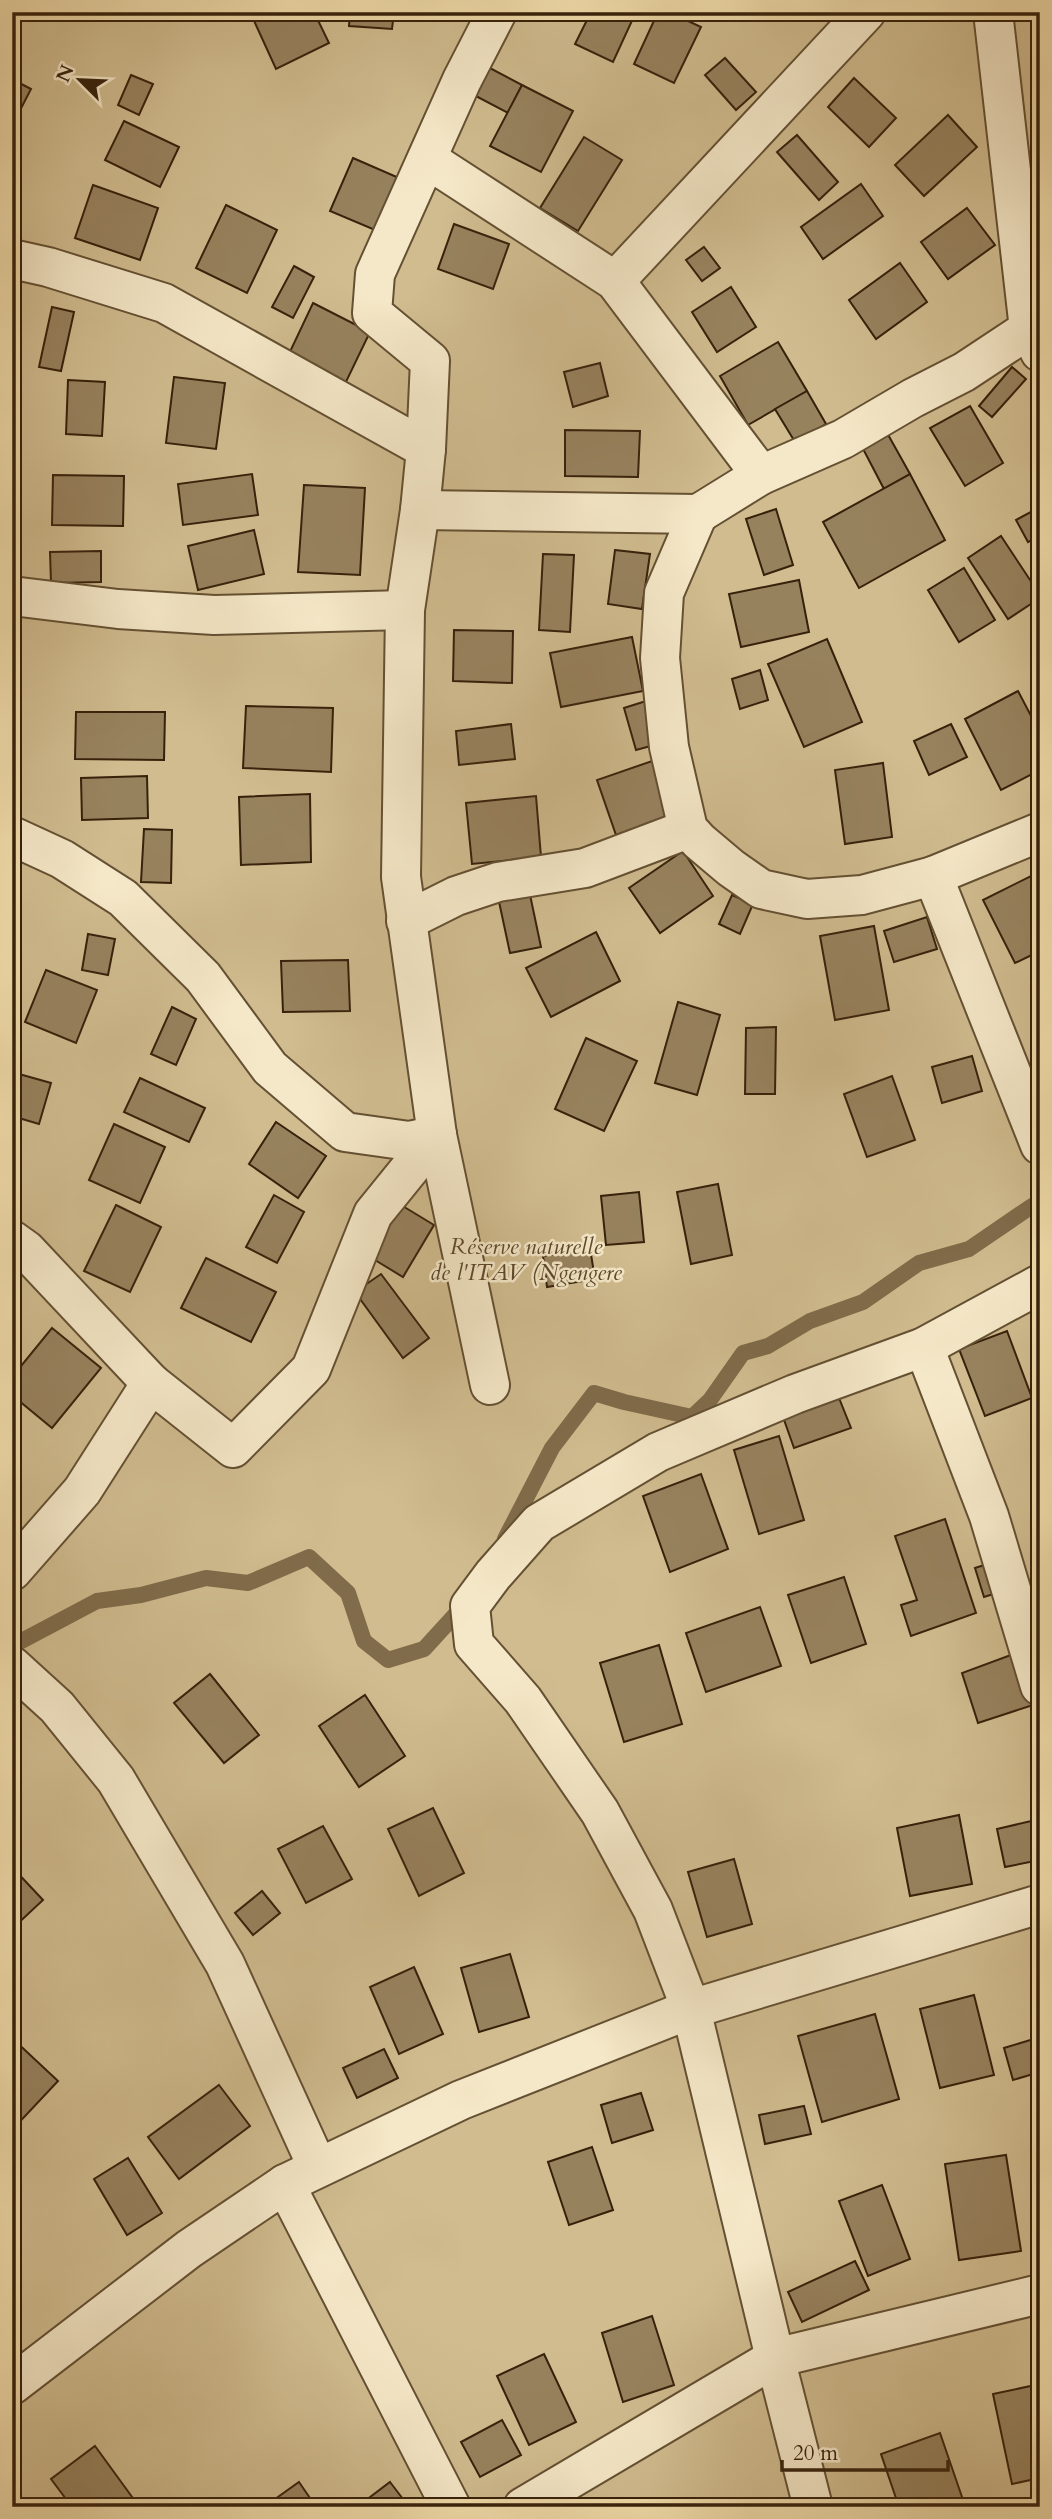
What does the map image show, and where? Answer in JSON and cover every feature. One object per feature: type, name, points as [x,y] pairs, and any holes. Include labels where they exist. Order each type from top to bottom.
[{"type":"street","points":[[490,1384],[437,1135],[401,877],[405,610],[420,510],[430,361],[372,313],[376,274],[462,80],[497,12]]},
{"type":"street","points":[[615,281],[866,12]]},
{"type":"street","points":[[420,510],[698,514],[761,475],[843,439],[913,398],[1034,340],[993,12]]},
{"type":"street","points":[[427,159],[615,281],[761,475]]},
{"type":"street","points":[[12,259],[48,267],[164,303],[426,449]]},
{"type":"street","points":[[698,514],[664,593],[660,658],[669,747],[688,829],[731,868],[761,889],[807,899],[862,894],[933,876],[1040,832]]},
{"type":"street","points":[[12,596],[118,609],[214,615],[405,610]]},
{"type":"street","points":[[406,921],[456,896],[499,882],[585,868],[688,829]]},
{"type":"street","points":[[12,836],[62,859],[123,898],[203,977],[270,1068],[345,1132],[410,1141],[437,1135]]},
{"type":"street","points":[[933,876],[1040,1145]]},
{"type":"street","points":[[12,1240],[26,1250],[151,1383],[233,1448],[311,1369],[373,1214],[437,1135]]},
{"type":"street","points":[[813,2507],[691,2009],[653,1910],[600,1812],[523,1700],[474,1644],[470,1606],[539,1522],[658,1452],[795,1394],[924,1347],[1040,1284]]},
{"type":"street","points":[[924,1347],[989,1516],[1040,1686]]},
{"type":"street","points":[[12,1571],[82,1491],[151,1383]]},
{"type":"street","points":[[15,1669],[57,1707],[116,1780],[225,1964],[302,2176],[451,2507]]},
{"type":"street","points":[[12,2385],[189,2249],[302,2176],[461,2100],[691,2009],[1040,1904]]},
{"type":"street","points":[[523,2507],[775,2358],[1040,2294]]},
{"type":"green space","name":"Réserve naturelle de l'ITAV (Ngengere","points":[[12,12],[1040,12],[1040,2507],[12,2507]]},
{"type":"building","points":[[250,12],[314,12],[329,43],[276,69]]},
{"type":"building","points":[[350,12],[394,12],[392,29],[349,26]]},
{"type":"building","points":[[591,12],[636,12],[613,62],[575,44]]},
{"type":"building","points":[[658,12],[669,12],[701,27],[674,83],[634,64]]},
{"type":"building","points":[[1040,38],[1040,57],[1034,40]]},
{"type":"building","points":[[725,58],[756,92],[736,110],[705,75]]},
{"type":"building","points":[[486,66],[522,85],[508,113],[472,94]]},
{"type":"building","points":[[131,75],[153,84],[139,115],[118,105]]},
{"type":"building","points":[[854,78],[896,118],[869,147],[828,107]]},
{"type":"building","points":[[12,79],[31,89],[12,126]]},
{"type":"building","points":[[522,85],[573,111],[541,172],[490,146]]},
{"type":"building","points":[[948,115],[977,147],[924,196],[895,165]]},
{"type":"building","points":[[124,121],[179,147],[160,187],[105,160]]},
{"type":"building","points":[[797,135],[838,182],[819,200],[777,152]]},
{"type":"building","points":[[584,137],[622,160],[578,231],[540,208]]},
{"type":"building","points":[[12,146],[19,147],[12,184]]},
{"type":"building","points":[[353,158],[399,178],[375,230],[330,211]]},
{"type":"building","points":[[861,184],[883,216],[823,259],[801,227]]},
{"type":"building","points":[[93,185],[158,208],[140,260],[75,238]]},
{"type":"building","points":[[226,205],[277,230],[247,293],[196,268]]},
{"type":"building","points":[[967,208],[995,245],[948,279],[921,242]]},
{"type":"building","points":[[454,224],[509,244],[493,289],[438,269]]},
{"type":"building","points":[[704,247],[720,268],[702,281],[686,260]]},
{"type":"building","points":[[900,263],[927,302],[876,339],[849,300]]},
{"type":"building","points":[[294,266],[314,277],[293,318],[272,307]]},
{"type":"building","points":[[731,287],[756,327],[717,352],[692,312]]},
{"type":"building","points":[[313,303],[370,332],[344,386],[287,358]]},
{"type":"building","points":[[52,307],[74,312],[61,371],[39,367]]},
{"type":"building","points":[[778,342],[807,391],[748,425],[720,376]]},
{"type":"building","points":[[600,363],[608,396],[573,407],[564,372]]},
{"type":"building","points":[[1012,367],[1026,379],[992,417],[979,406]]},
{"type":"building","points":[[174,377],[225,383],[216,449],[166,443]]},
{"type":"building","points":[[68,380],[105,382],[102,436],[66,434]]},
{"type":"building","points":[[807,391],[826,424],[795,442],[775,409]]},
{"type":"building","points":[[970,406],[1003,463],[965,486],[930,428]]},
{"type":"building","points":[[565,430],[640,431],[638,477],[565,476]]},
{"type":"building","points":[[886,431],[910,474],[884,489],[861,445]]},
{"type":"building","points":[[252,474],[258,515],[183,525],[178,484]]},
{"type":"building","points":[[910,474],[945,540],[859,588],[823,522]]},
{"type":"building","points":[[53,475],[124,476],[123,526],[52,525]]},
{"type":"building","points":[[304,485],[365,488],[360,575],[298,572]]},
{"type":"building","points":[[1040,507],[1040,535],[1028,542],[1016,520]]},
{"type":"building","points":[[776,509],[793,565],[764,575],[746,519]]},
{"type":"building","points":[[254,530],[264,574],[198,590],[188,546]]},
{"type":"building","points":[[17,534],[19,563],[12,564],[12,535]]},
{"type":"building","points":[[1001,536],[1040,595],[1040,598],[1008,619],[968,558]]},
{"type":"building","points":[[615,550],[650,554],[642,609],[608,604]]},
{"type":"building","points":[[101,551],[101,582],[51,583],[50,552]]},
{"type":"building","points":[[543,554],[574,555],[570,632],[539,630]]},
{"type":"building","points":[[964,568],[995,620],[959,642],[928,590]]},
{"type":"building","points":[[799,580],[809,632],[741,647],[729,594]]},
{"type":"building","points":[[454,630],[513,631],[512,683],[453,681]]},
{"type":"building","points":[[632,637],[643,691],[561,707],[550,653]]},
{"type":"building","points":[[827,639],[862,722],[804,747],[768,664]]},
{"type":"building","points":[[760,670],[768,700],[740,709],[732,679]]},
{"type":"building","points":[[12,672],[17,672],[15,758],[12,758]]},
{"type":"building","points":[[1018,691],[1040,733],[1040,770],[1001,790],[965,719]]},
{"type":"building","points":[[646,701],[658,744],[636,750],[624,708]]},
{"type":"building","points":[[246,706],[333,708],[331,772],[243,768]]},
{"type":"building","points":[[76,712],[165,712],[164,760],[75,759]]},
{"type":"building","points":[[511,724],[515,759],[459,765],[456,731]]},
{"type":"building","points":[[951,724],[967,757],[929,775],[914,741]]},
{"type":"building","points":[[658,759],[676,814],[616,835],[597,780]]},
{"type":"building","points":[[883,763],[892,837],[845,844],[835,770]]},
{"type":"building","points":[[147,776],[148,818],[82,820],[81,778]]},
{"type":"building","points":[[310,794],[311,862],[241,865],[239,797]]},
{"type":"building","points":[[536,796],[541,857],[472,864],[466,803]]},
{"type":"building","points":[[144,829],[172,830],[171,883],[141,882]]},
{"type":"building","points":[[683,851],[713,896],[660,933],[629,888]]},
{"type":"building","points":[[1031,876],[1040,893],[1040,951],[1015,963],[983,900]]},
{"type":"building","points":[[529,890],[541,947],[510,953],[498,897]]},
{"type":"building","points":[[732,895],[753,904],[740,934],[719,924]]},
{"type":"building","points":[[927,917],[937,949],[894,962],[884,931]]},
{"type":"building","points":[[874,926],[889,1010],[835,1020],[820,936]]},
{"type":"building","points":[[596,932],[620,981],[551,1017],[526,968]]},
{"type":"building","points":[[88,934],[115,939],[108,975],[82,970]]},
{"type":"building","points":[[348,960],[350,1011],[283,1012],[281,961]]},
{"type":"building","points":[[46,970],[97,990],[76,1043],[25,1022]]},
{"type":"building","points":[[678,1002],[720,1015],[697,1095],[655,1083]]},
{"type":"building","points":[[172,1007],[196,1019],[176,1065],[151,1054]]},
{"type":"building","points":[[776,1027],[775,1094],[745,1094],[746,1028]]},
{"type":"building","points":[[586,1038],[637,1061],[604,1131],[555,1109]]},
{"type":"building","points":[[972,1056],[982,1091],[942,1103],[932,1067]]},
{"type":"building","points":[[12,1072],[51,1083],[39,1124],[12,1116]]},
{"type":"building","points":[[892,1076],[915,1140],[867,1157],[844,1094]]},
{"type":"building","points":[[140,1078],[205,1108],[189,1142],[124,1112]]},
{"type":"building","points":[[276,1122],[326,1156],[298,1198],[249,1164]]},
{"type":"building","points":[[114,1124],[165,1147],[140,1203],[89,1180]]},
{"type":"building","points":[[718,1184],[732,1255],[691,1264],[677,1192]]},
{"type":"building","points":[[639,1192],[644,1242],[606,1245],[601,1196]]},
{"type":"building","points":[[274,1195],[304,1212],[277,1263],[246,1247]]},
{"type":"building","points":[[116,1205],[161,1227],[130,1292],[84,1271]]},
{"type":"building","points":[[401,1205],[434,1225],[403,1277],[370,1257]]},
{"type":"building","points":[[590,1248],[595,1279],[547,1287],[543,1256]]},
{"type":"building","points":[[206,1258],[276,1292],[251,1342],[181,1308]]},
{"type":"building","points":[[381,1274],[429,1338],[403,1358],[355,1292]]},
{"type":"building","points":[[52,1328],[101,1368],[52,1428],[12,1395],[12,1377]]},
{"type":"building","points":[[1007,1331],[1032,1398],[985,1416],[959,1349]]},
{"type":"building","points":[[837,1393],[851,1428],[794,1448],[782,1414]]},
{"type":"building","points":[[779,1436],[804,1520],[759,1534],[734,1450]]},
{"type":"building","points":[[701,1474],[728,1549],[670,1572],[643,1496]]},
{"type":"building","points":[[945,1519],[976,1613],[911,1636],[901,1605],[917,1600],[895,1536]]},
{"type":"building","points":[[997,1561],[1006,1590],[984,1597],[975,1568]]},
{"type":"building","points":[[844,1577],[866,1644],[811,1663],[788,1595]]},
{"type":"building","points":[[760,1607],[781,1666],[706,1692],[686,1633]]},
{"type":"building","points":[[659,1645],[682,1724],[624,1742],[600,1663]]},
{"type":"building","points":[[1019,1652],[1036,1704],[978,1723],[962,1673]]},
{"type":"building","points":[[210,1674],[259,1735],[224,1763],[174,1703]]},
{"type":"building","points":[[365,1695],[405,1756],[359,1787],[319,1726]]},
{"type":"building","points":[[433,1808],[464,1873],[419,1896],[388,1829]]},
{"type":"building","points":[[959,1815],[972,1884],[910,1896],[897,1828]]},
{"type":"building","points":[[1040,1819],[1040,1860],[1005,1867],[997,1829]]},
{"type":"building","points":[[323,1826],[352,1879],[306,1903],[278,1849]]},
{"type":"building","points":[[734,1859],[752,1924],[707,1937],[688,1872]]},
{"type":"building","points":[[12,1867],[43,1900],[12,1929]]},
{"type":"building","points":[[262,1891],[280,1913],[253,1935],[235,1913]]},
{"type":"building","points":[[510,1954],[529,2017],[479,2032],[461,1968]]},
{"type":"building","points":[[414,1967],[443,2034],[399,2054],[370,1987]]},
{"type":"building","points":[[974,1995],[994,2075],[940,2088],[920,2009]]},
{"type":"building","points":[[875,2014],[899,2099],[822,2122],[798,2036]]},
{"type":"building","points":[[1040,2037],[1040,2072],[1013,2080],[1004,2048]]},
{"type":"building","points":[[12,2038],[58,2081],[12,2130]]},
{"type":"building","points":[[384,2049],[398,2078],[357,2098],[343,2068]]},
{"type":"building","points":[[219,2085],[250,2126],[179,2179],[148,2137]]},
{"type":"building","points":[[641,2093],[653,2130],[612,2143],[601,2105]]},
{"type":"building","points":[[804,2106],[811,2134],[765,2144],[759,2115]]},
{"type":"building","points":[[592,2147],[613,2210],[569,2225],[548,2162]]},
{"type":"building","points":[[1006,2155],[1021,2251],[959,2260],[945,2164]]},
{"type":"building","points":[[128,2158],[162,2213],[127,2235],[94,2179]]},
{"type":"building","points":[[882,2185],[910,2259],[868,2276],[839,2201]]},
{"type":"building","points":[[855,2261],[869,2290],[802,2322],[788,2292]]},
{"type":"building","points":[[652,2316],[674,2385],[623,2402],[602,2333]]},
{"type":"building","points":[[544,2354],[576,2422],[529,2445],[497,2376]]},
{"type":"building","points":[[1040,2384],[1040,2478],[1012,2484],[993,2394]]},
{"type":"building","points":[[502,2420],[521,2455],[480,2477],[461,2442]]},
{"type":"building","points":[[940,2433],[963,2500],[943,2507],[899,2507],[881,2454]]},
{"type":"building","points":[[95,2446],[135,2501],[127,2507],[72,2507],[51,2479]]},
{"type":"building","points":[[299,2482],[316,2507],[264,2507]]},
{"type":"building","points":[[390,2482],[409,2507],[357,2507]]},
{"type":"building","points":[[20,2496],[28,2507],[12,2507],[12,2502]]},
{"type":"waterway","points":[[505,1539],[552,1448],[594,1393],[692,1417],[710,1400],[743,1353],[768,1346],[810,1321],[863,1302],[919,1263],[969,1249],[1032,1206],[1040,1209]]},
{"type":"waterway","points":[[12,1646],[97,1601],[141,1595],[206,1578],[248,1583],[309,1557],[348,1593],[364,1641],[388,1660],[424,1649],[466,1603]]}]
